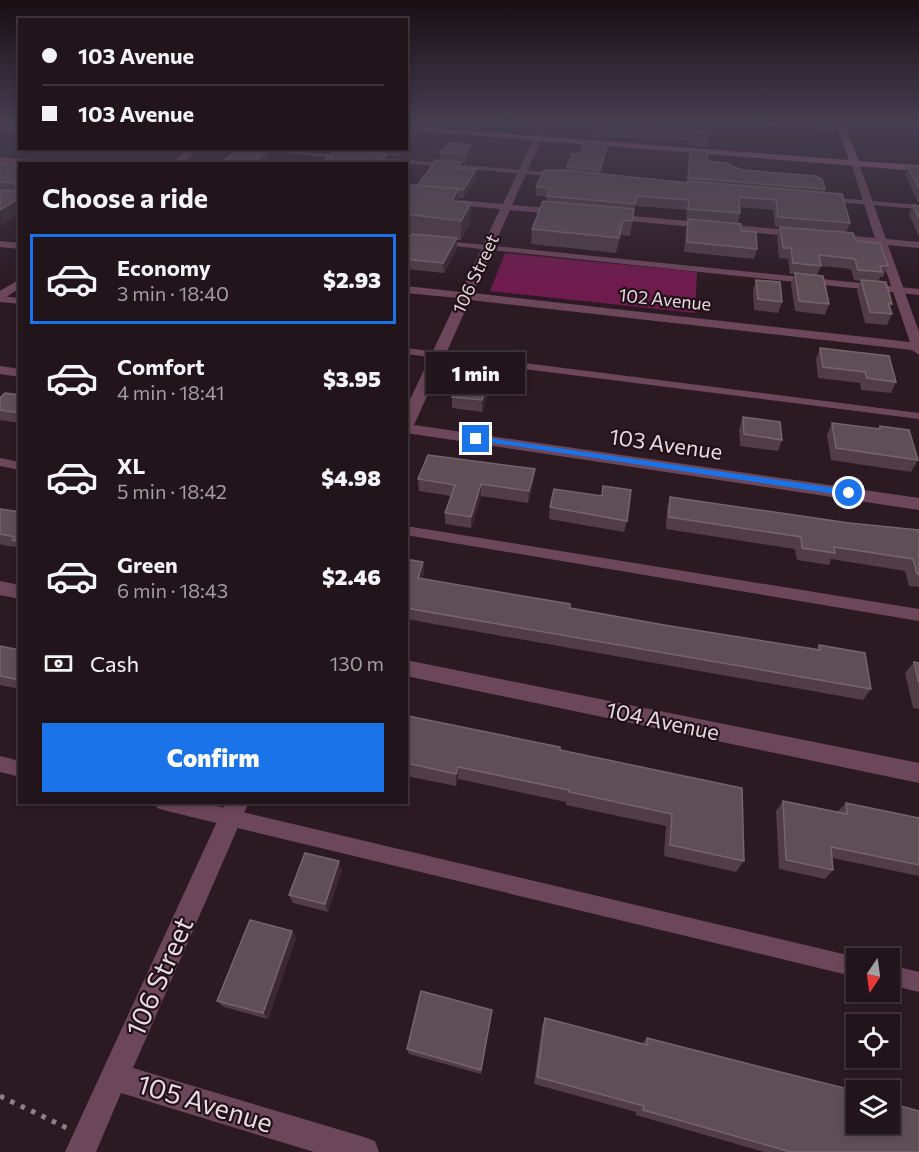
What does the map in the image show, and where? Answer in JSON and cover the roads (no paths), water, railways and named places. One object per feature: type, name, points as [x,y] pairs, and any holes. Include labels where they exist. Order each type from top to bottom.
[{"type":"street","name":"106 Street","points":[[408,422],[521,177]]},
{"type":"street","points":[[860,177],[919,348]]},
{"type":"street","points":[[408,198],[577,214]]},
{"type":"street","points":[[601,216],[812,235]]},
{"type":"street","points":[[824,236],[919,245]]},
{"type":"street","points":[[0,244],[18,246]]},
{"type":"street","points":[[0,298],[18,284]]},
{"type":"street","name":"102 Avenue","points":[[408,289],[919,348]]},
{"type":"street","points":[[0,370],[18,373]]},
{"type":"street","name":"103 Avenue","points":[[408,427],[919,504]]},
{"type":"street","points":[[0,588],[18,592]]},
{"type":"street","name":"104 Avenue","points":[[408,668],[919,773]]},
{"type":"street","name":"106 Street","points":[[83,1145],[235,811]]},
{"type":"street","name":"105 Avenue","points":[[115,1077],[364,1152]]},
{"type":"lane","points":[[821,198],[919,207]]},
{"type":"lane","points":[[408,239],[919,292]]},
{"type":"lane","points":[[0,298],[18,302]]},
{"type":"lane","points":[[408,351],[919,416]]},
{"type":"lane","points":[[0,462],[18,466]]},
{"type":"lane","points":[[408,530],[919,615]]},
{"type":"lane","points":[[0,764],[18,768]]},
{"type":"lane","points":[[179,804],[235,811],[846,965]]},
{"type":"lane","points":[[900,977],[919,982]]}]
